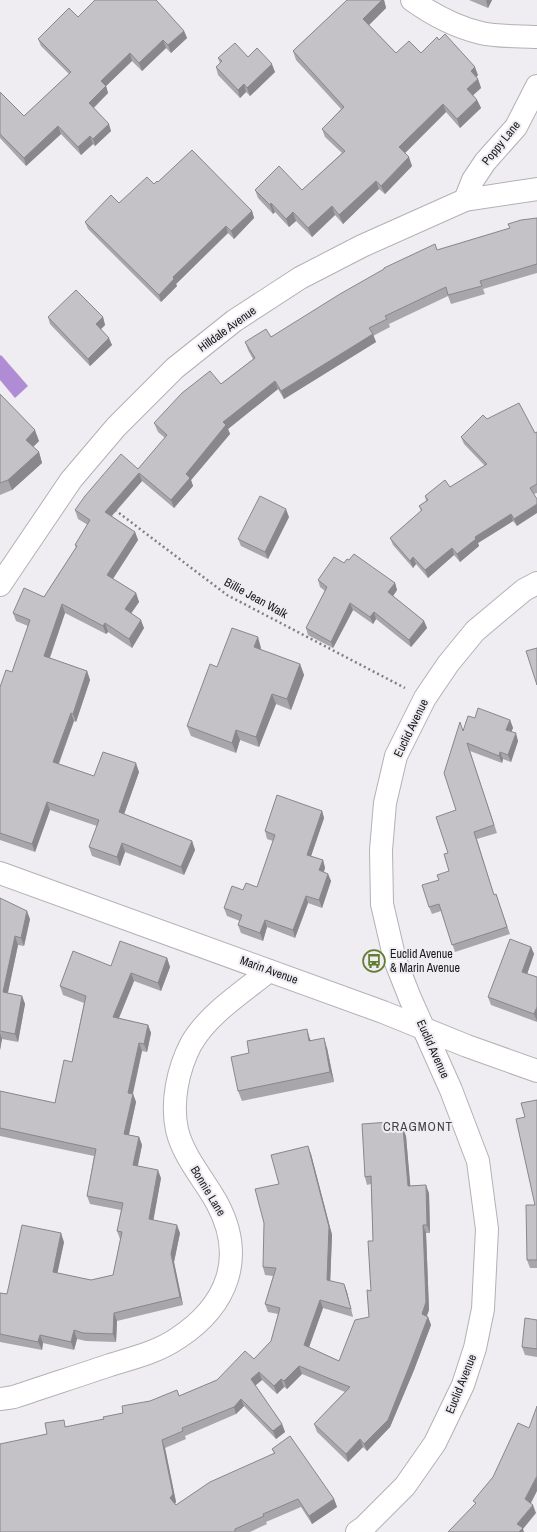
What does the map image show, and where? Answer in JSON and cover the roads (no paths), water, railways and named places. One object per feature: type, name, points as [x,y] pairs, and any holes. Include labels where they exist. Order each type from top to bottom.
[{"type":"street","points":[[412,0],[435,15],[452,23],[483,33],[537,37]]},
{"type":"street","name":"Poppy Lane","points":[[465,200],[473,180],[485,162],[516,128],[537,86]]},
{"type":"street","name":"Hilldale Avenue","points":[[0,585],[71,480],[116,427],[175,368],[234,321],[300,278],[362,246],[465,200],[537,189]]},
{"type":"street","name":"Euclid Avenue","points":[[357,1532],[364,1527],[405,1486],[436,1443],[464,1385],[475,1348],[483,1309],[487,1229],[478,1161],[451,1090],[410,998],[395,960],[382,904],[381,850],[385,803],[396,756],[425,698],[448,664],[475,632],[524,590],[537,583]]},
{"type":"street","name":"Marin Avenue","points":[[0,873],[269,970],[537,1071]]},
{"type":"street","name":"Bonnie Lane","points":[[0,1399],[14,1397],[148,1353],[178,1338],[204,1317],[222,1293],[231,1264],[228,1228],[217,1203],[189,1160],[178,1130],[175,1101],[181,1066],[192,1043],[203,1028],[218,1013],[269,970]]},
{"type":"place","name":"Euclid Avenue & Marin Avenue","points":[[374,961]]},
{"type":"district","name":"CRAGMONT","points":[[418,1126]]}]
